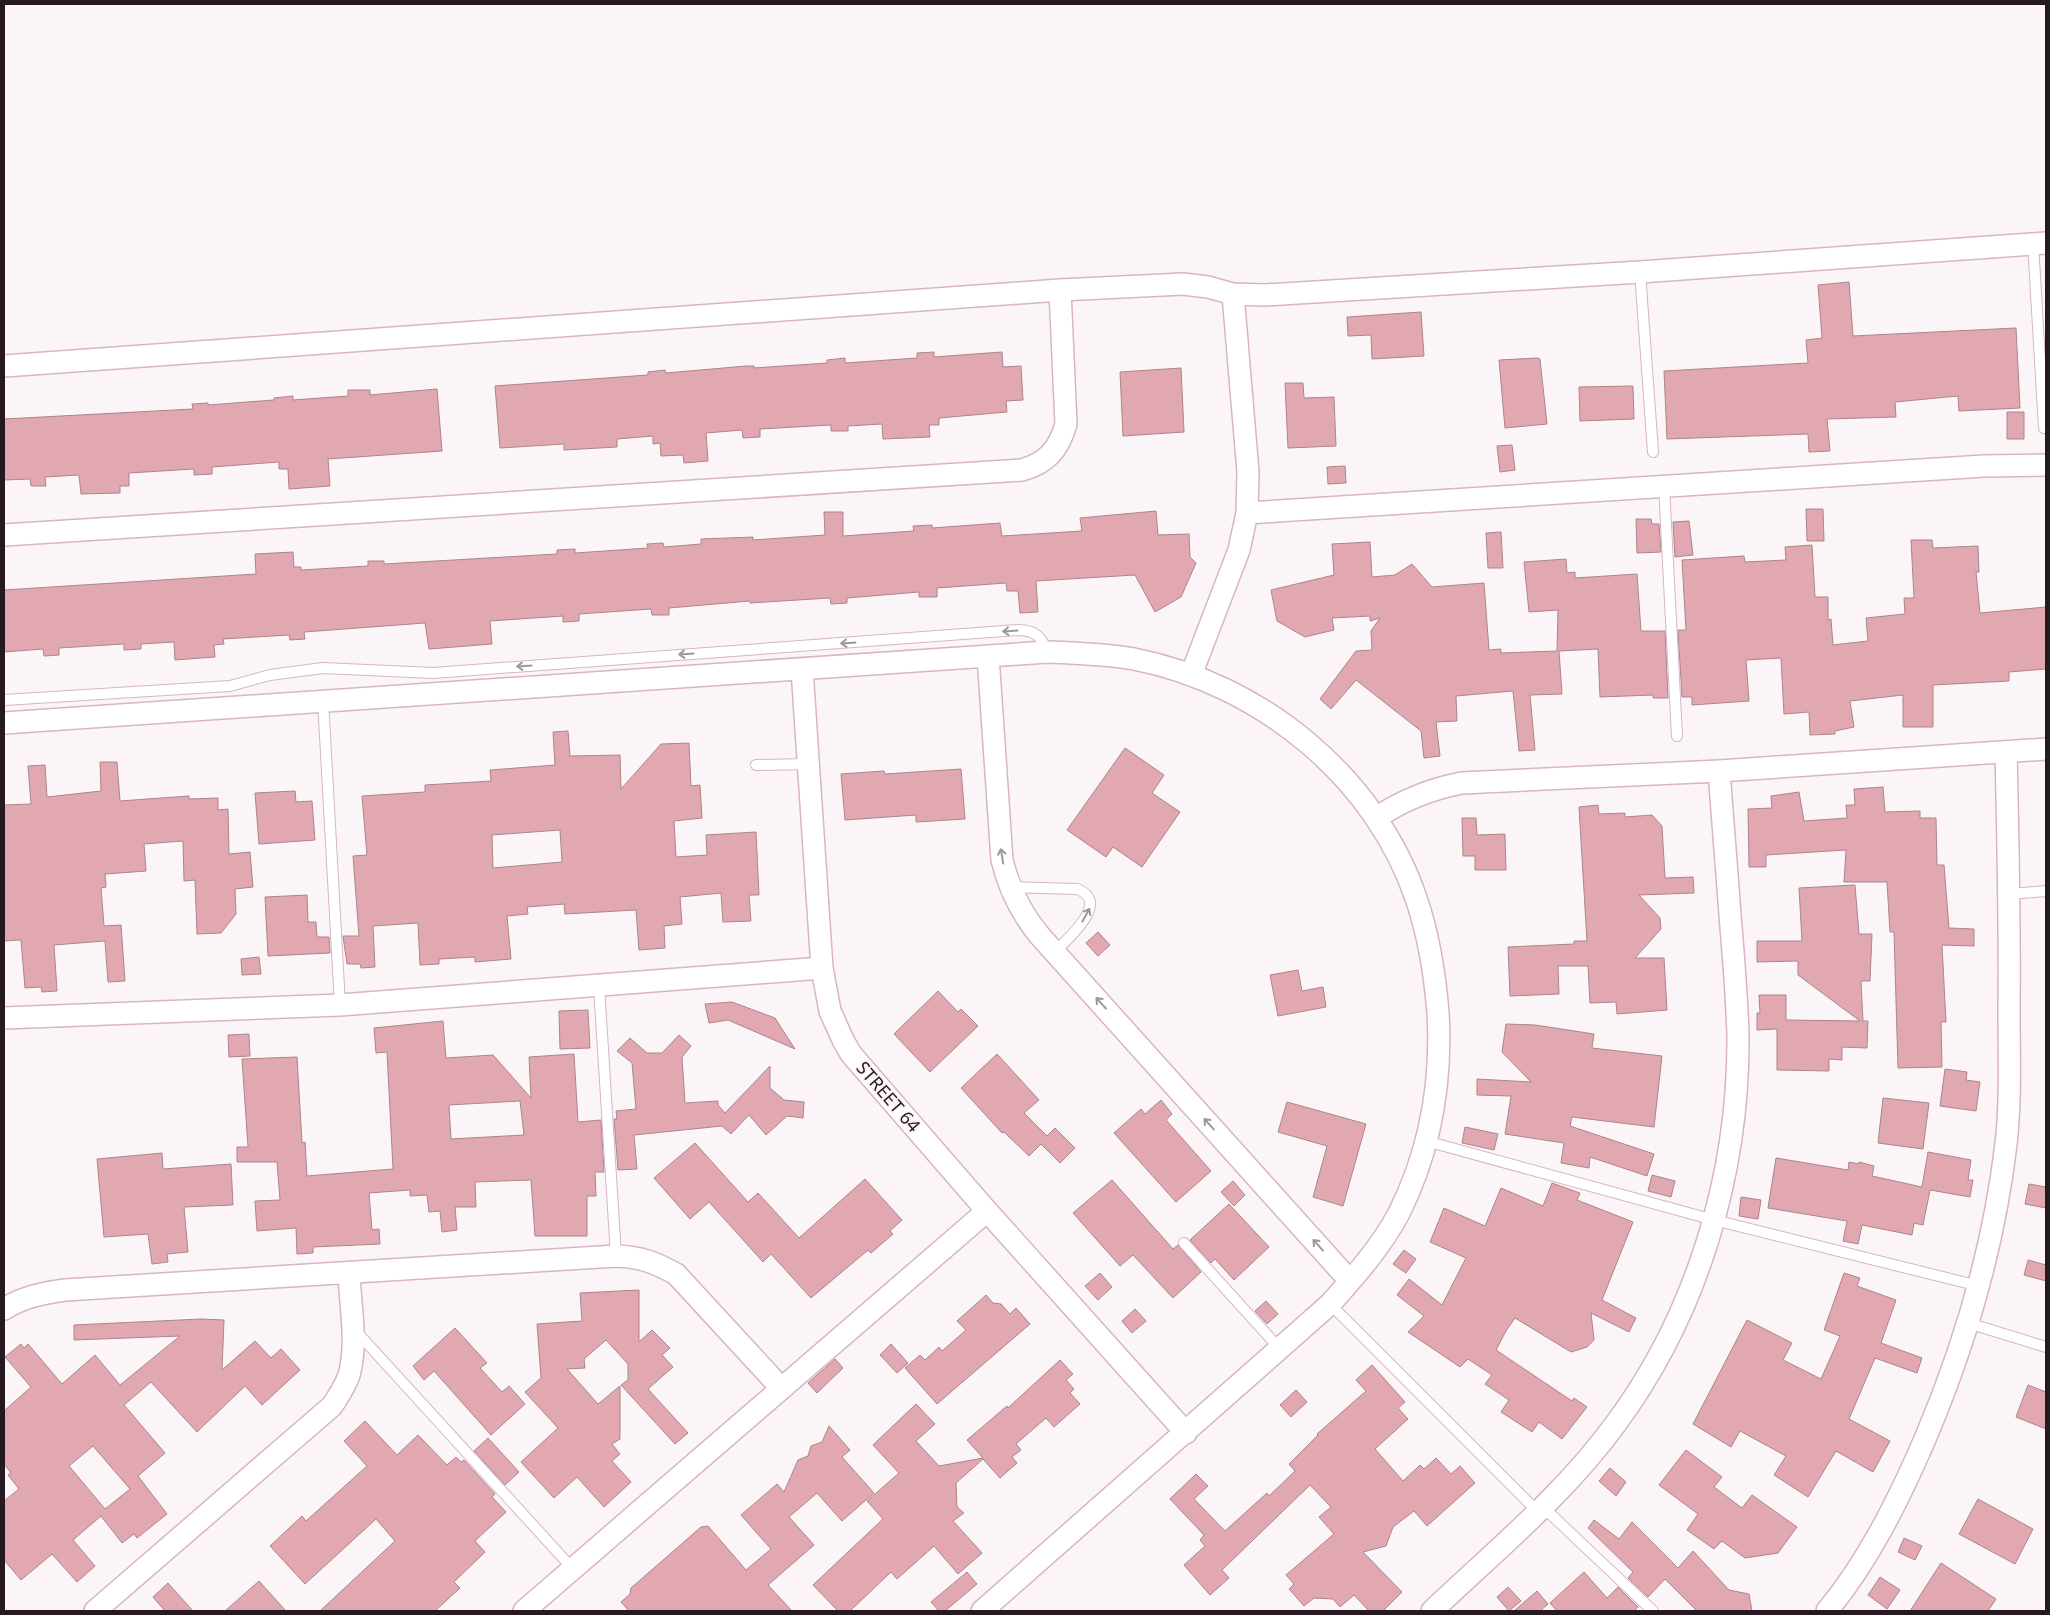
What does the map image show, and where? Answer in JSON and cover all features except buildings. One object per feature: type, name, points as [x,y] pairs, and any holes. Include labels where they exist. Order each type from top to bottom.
[{"type":"street","points":[[4,366],[1060,290],[1183,284],[1208,287],[1233,294],[1264,295],[1640,272],[2040,243]]},
{"type":"street","points":[[4,535],[1022,470],[1040,463],[1056,450],[1066,424],[1060,290]]},
{"type":"street","points":[[1191,675],[1239,550],[1247,513],[1248,472],[1233,294]]},
{"type":"street","points":[[1247,513],[1984,466],[2046,465]]},
{"type":"street","points":[[4,723],[1047,652],[1084,653],[1134,659],[1191,675],[1258,707],[1289,728],[1319,753],[1348,783],[1376,818],[1399,858],[1417,900],[1429,942],[1435,978],[1439,1026],[1438,1066],[1434,1106],[1426,1141],[1414,1178],[1399,1213],[1380,1246],[1330,1304],[996,1607]]},
{"type":"street","points":[[988,656],[1001,845],[1010,887],[1027,919],[1350,1281]]},
{"type":"street","name":"STREET 64","points":[[802,669],[822,968],[830,1011],[843,1040],[852,1054],[987,1211],[1186,1433]]},
{"type":"street","points":[[1376,818],[1396,805],[1417,795],[1439,787],[1462,783],[1719,771],[2046,749]]},
{"type":"street","points":[[1827,1611],[1862,1562],[1910,1473],[1934,1417],[1968,1323],[1992,1232],[2006,1143],[2009,1082],[2010,894],[2006,752]]},
{"type":"street","points":[[1432,1611],[1540,1509],[1582,1466],[1617,1422],[1648,1375],[1682,1308],[1696,1273],[1714,1220],[1725,1175],[1732,1129],[1738,1036],[1719,771]]},
{"type":"street","points":[[4,1018],[340,1005],[822,968]]},
{"type":"street","points":[[524,1611],[987,1211]]},
{"type":"street","points":[[4,1308],[14,1302],[39,1294],[65,1290],[616,1256],[637,1257],[657,1263],[676,1274],[781,1388]]},
{"type":"street","points":[[95,1611],[332,1406],[342,1392],[352,1358],[349,1273]]},
{"type":"lane","points":[[2040,243],[2044,428]]},
{"type":"lane","points":[[1640,272],[1652,452]]},
{"type":"lane","points":[[1664,486],[1677,736]]},
{"type":"lane","points":[[4,700],[230,686],[270,675],[323,668],[433,673],[1026,630],[1039,636],[1047,652]]},
{"type":"lane","points":[[324,700],[340,1005]]},
{"type":"lane","points":[[756,765],[808,764]]},
{"type":"lane","points":[[1010,887],[1077,890],[1081,891],[1088,899],[1090,909],[1086,918],[1055,952]]},
{"type":"lane","points":[[2010,894],[2046,891]]},
{"type":"lane","points":[[599,986],[616,1256]]},
{"type":"lane","points":[[1426,1141],[1714,1220],[1979,1286]]},
{"type":"lane","points":[[1184,1243],[1280,1349]]},
{"type":"lane","points":[[1330,1304],[1540,1509],[1653,1611]]},
{"type":"lane","points":[[1968,1323],[2046,1347]]},
{"type":"lane","points":[[352,1326],[573,1569]]}]
